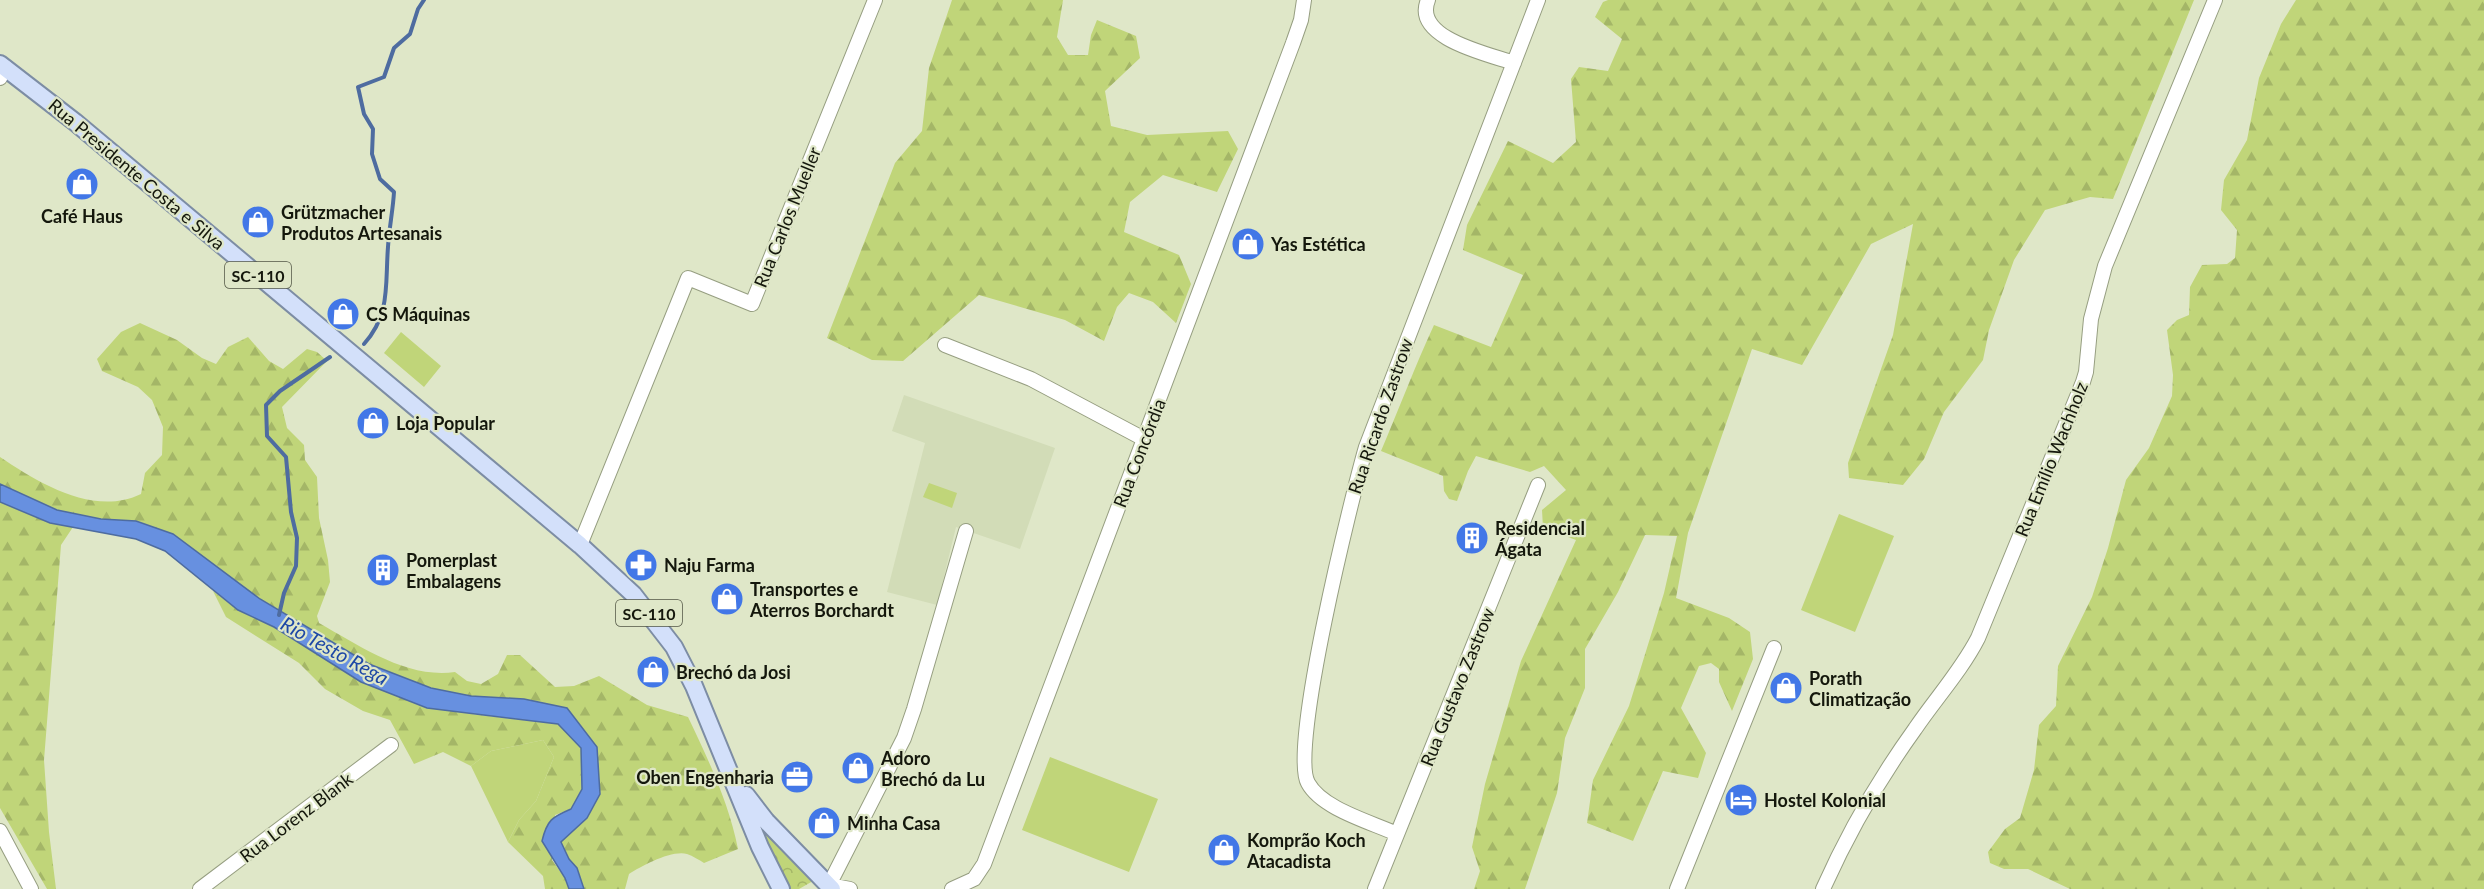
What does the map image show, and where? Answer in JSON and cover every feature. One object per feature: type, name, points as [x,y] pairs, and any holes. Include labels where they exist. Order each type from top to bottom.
[{"type":"main road","name":"Rua Presidente Costa e Silva","points":[[2,70],[75,122],[580,545],[633,594],[674,647],[694,686],[760,848],[781,889]]},
{"type":"main road","name":"Rua Presidente Costa e Silva","points":[[732,776],[766,821],[826,888]]},
{"type":"street","name":"Rua Carlos Mueller","points":[[580,545],[687,278],[752,304],[875,0]]},
{"type":"street","name":"Rua Concórdia","points":[[952,889],[974,879],[984,864],[1293,43],[1301,20],[1304,0]]},
{"type":"street","points":[[1428,0],[1426,19],[1432,29],[1443,37],[1514,63]]},
{"type":"street","name":"Rua Ricardo Zastrow","points":[[1397,834],[1330,804],[1316,794],[1306,780],[1303,763],[1308,709],[1348,517],[1366,447],[1539,0]]},
{"type":"street","name":"Rua Emílio Wachholz","points":[[1823,889],[1853,826],[1875,790],[1920,721],[1960,669],[1978,638],[2083,382],[2091,319],[2105,266],[2215,0]]},
{"type":"street","points":[[945,345],[1031,378],[1144,439]]},
{"type":"street","name":"Rua Gustavo Zastrow","points":[[1375,889],[1538,485]]},
{"type":"street","points":[[850,889],[826,888],[903,738],[914,709],[966,531]]},
{"type":"street","points":[[1677,889],[1774,648]]},
{"type":"street","name":"Rua Lorenz Blank","points":[[200,889],[391,745]]},
{"type":"street","points":[[0,831],[31,889]]},
{"type":"shaded area","points":[[904,395],[1055,448],[1020,549],[956,527],[937,605],[887,592],[925,443],[892,431]]},
{"type":"green space","points":[[952,0],[1063,0],[1057,37],[1068,55],[1088,55],[1091,35],[1097,20],[1136,36],[1140,58],[1105,91],[1111,126],[1147,135],[1228,131],[1238,149],[1217,192],[1163,175],[1130,202],[1124,232],[1179,255],[1191,284],[1176,323],[1153,302],[1129,293],[1117,307],[1104,341],[1065,320],[979,295],[903,361],[872,360],[827,338],[895,163],[922,131],[929,68]]},
{"type":"green space","points":[[1608,0],[2194,0],[2113,199],[2090,197],[2045,210],[2014,260],[1989,330],[1983,360],[1944,412],[1924,459],[1903,485],[1849,478],[1848,463],[1893,335],[1913,224],[1871,244],[1802,365],[1752,349],[1688,533],[1676,598],[1729,618],[1750,632],[1753,659],[1732,711],[1719,682],[1719,669],[1711,663],[1699,666],[1681,708],[1706,753],[1698,778],[1663,771],[1633,841],[1587,823],[1593,780],[1629,706],[1664,593],[1677,536],[1645,535],[1618,592],[1585,649],[1585,688],[1565,738],[1557,793],[1525,889],[1474,889],[1480,871],[1472,847],[1485,784],[1521,661],[1576,540],[1543,528],[1542,510],[1566,490],[1544,466],[1530,472],[1476,456],[1457,501],[1449,499],[1444,491],[1443,476],[1381,451],[1434,325],[1491,347],[1523,275],[1463,250],[1467,225],[1508,141],[1553,163],[1576,142],[1571,79],[1579,67],[1608,71],[1622,39],[1595,17],[1603,2]]},
{"type":"green space","points":[[2296,0],[2484,0],[2484,889],[2070,889],[2028,869],[2004,869],[1990,863],[1988,852],[2005,829],[2020,818],[2034,770],[2039,725],[2056,706],[2058,666],[2092,597],[2126,480],[2149,448],[2172,396],[2173,375],[2167,330],[2177,320],[2189,315],[2190,287],[2202,265],[2227,264],[2235,258],[2237,230],[2221,210],[2224,180],[2247,140],[2259,78],[2281,24]]},
{"type":"green space","points":[[140,323],[177,340],[202,358],[216,364],[228,347],[248,337],[269,361],[283,369],[307,349],[317,352],[327,361],[282,407],[287,428],[304,445],[305,460],[317,477],[319,518],[330,582],[317,616],[319,623],[384,659],[419,671],[455,672],[467,681],[481,684],[498,674],[507,655],[520,655],[555,687],[574,686],[599,676],[647,705],[688,717],[723,798],[738,849],[704,863],[687,854],[673,854],[629,874],[625,889],[584,889],[577,868],[569,859],[561,842],[600,794],[567,709],[471,696],[431,688],[369,664],[260,599],[173,534],[136,521],[101,519],[57,510],[0,484],[0,457],[49,486],[86,499],[105,502],[123,500],[141,494],[145,473],[162,455],[163,427],[152,400],[138,387],[102,371],[97,359],[121,332]]},
{"type":"green space","points":[[401,332],[441,366],[424,387],[384,353]]},
{"type":"green space","points":[[929,483],[957,493],[952,508],[923,497]]},
{"type":"green space","points":[[0,502],[50,523],[73,527],[61,545],[44,760],[56,889],[47,889],[0,808]]},
{"type":"green space","points":[[1839,514],[1894,536],[1855,632],[1801,610]]},
{"type":"green space","points":[[213,591],[238,610],[274,627],[361,682],[472,714],[558,724],[581,748],[582,789],[571,809],[555,815],[552,860],[565,878],[569,889],[545,889],[543,876],[508,842],[519,820],[536,801],[554,757],[543,740],[491,751],[471,766],[443,752],[414,764],[390,720],[363,711],[325,689],[299,663],[226,617]]},
{"type":"green space","points":[[543,740],[554,757],[536,801],[519,820],[508,842],[471,766],[491,751]]},
{"type":"green space","points":[[1050,757],[1158,799],[1129,872],[1022,830]]},
{"type":"green space","points":[[763,825],[813,881],[799,889],[788,889],[758,829]]},
{"type":"water","name":"Rio Testo Rega","points":[[0,484],[57,510],[101,519],[136,521],[173,534],[260,599],[369,664],[431,688],[471,696],[524,699],[567,708],[597,747],[600,794],[587,818],[561,842],[569,859],[577,868],[584,889],[569,889],[565,878],[542,841],[548,824],[555,817],[571,809],[582,789],[581,748],[558,724],[427,708],[361,682],[274,627],[238,610],[165,551],[136,539],[50,523],[0,502]]},
{"type":"waterway","points":[[364,344],[373,333],[383,310],[394,192],[380,179],[372,154],[373,129],[364,114],[358,87],[384,77],[394,48],[410,34],[418,9],[424,0]]},
{"type":"waterway","name":"Rio Testo Rega","points":[[279,615],[284,593],[296,566],[297,538],[291,512],[286,457],[267,436],[266,405],[280,391],[330,357]]},
{"type":"place","name":"Café Haus","points":[[82,184]]},
{"type":"place","name":"Grützmacher Produtos Artesanais","points":[[258,222]]},
{"type":"place","name":"Yas Estética","points":[[1248,244]]},
{"type":"place","name":"CS Máquinas","points":[[343,314]]},
{"type":"place","name":"Loja Popular","points":[[373,423]]},
{"type":"place","name":"Residencial Ágata","points":[[1472,538]]},
{"type":"place","name":"Naju Farma","points":[[641,565]]},
{"type":"place","name":"Pomerplast Embalagens","points":[[383,570]]},
{"type":"place","name":"Transportes e Aterros Borchardt","points":[[727,599]]},
{"type":"place","name":"Brechó da Josi","points":[[653,672]]},
{"type":"place","name":"Porath Climatização","points":[[1786,688]]},
{"type":"place","name":"Adoro Brechó da Lu","points":[[858,768]]},
{"type":"place","name":"Oben Engenharia","points":[[797,777]]},
{"type":"place","name":"Hostel Kolonial","points":[[1741,800]]},
{"type":"place","name":"Minha Casa","points":[[824,823]]},
{"type":"place","name":"Komprão Koch Atacadista","points":[[1224,850]]}]
